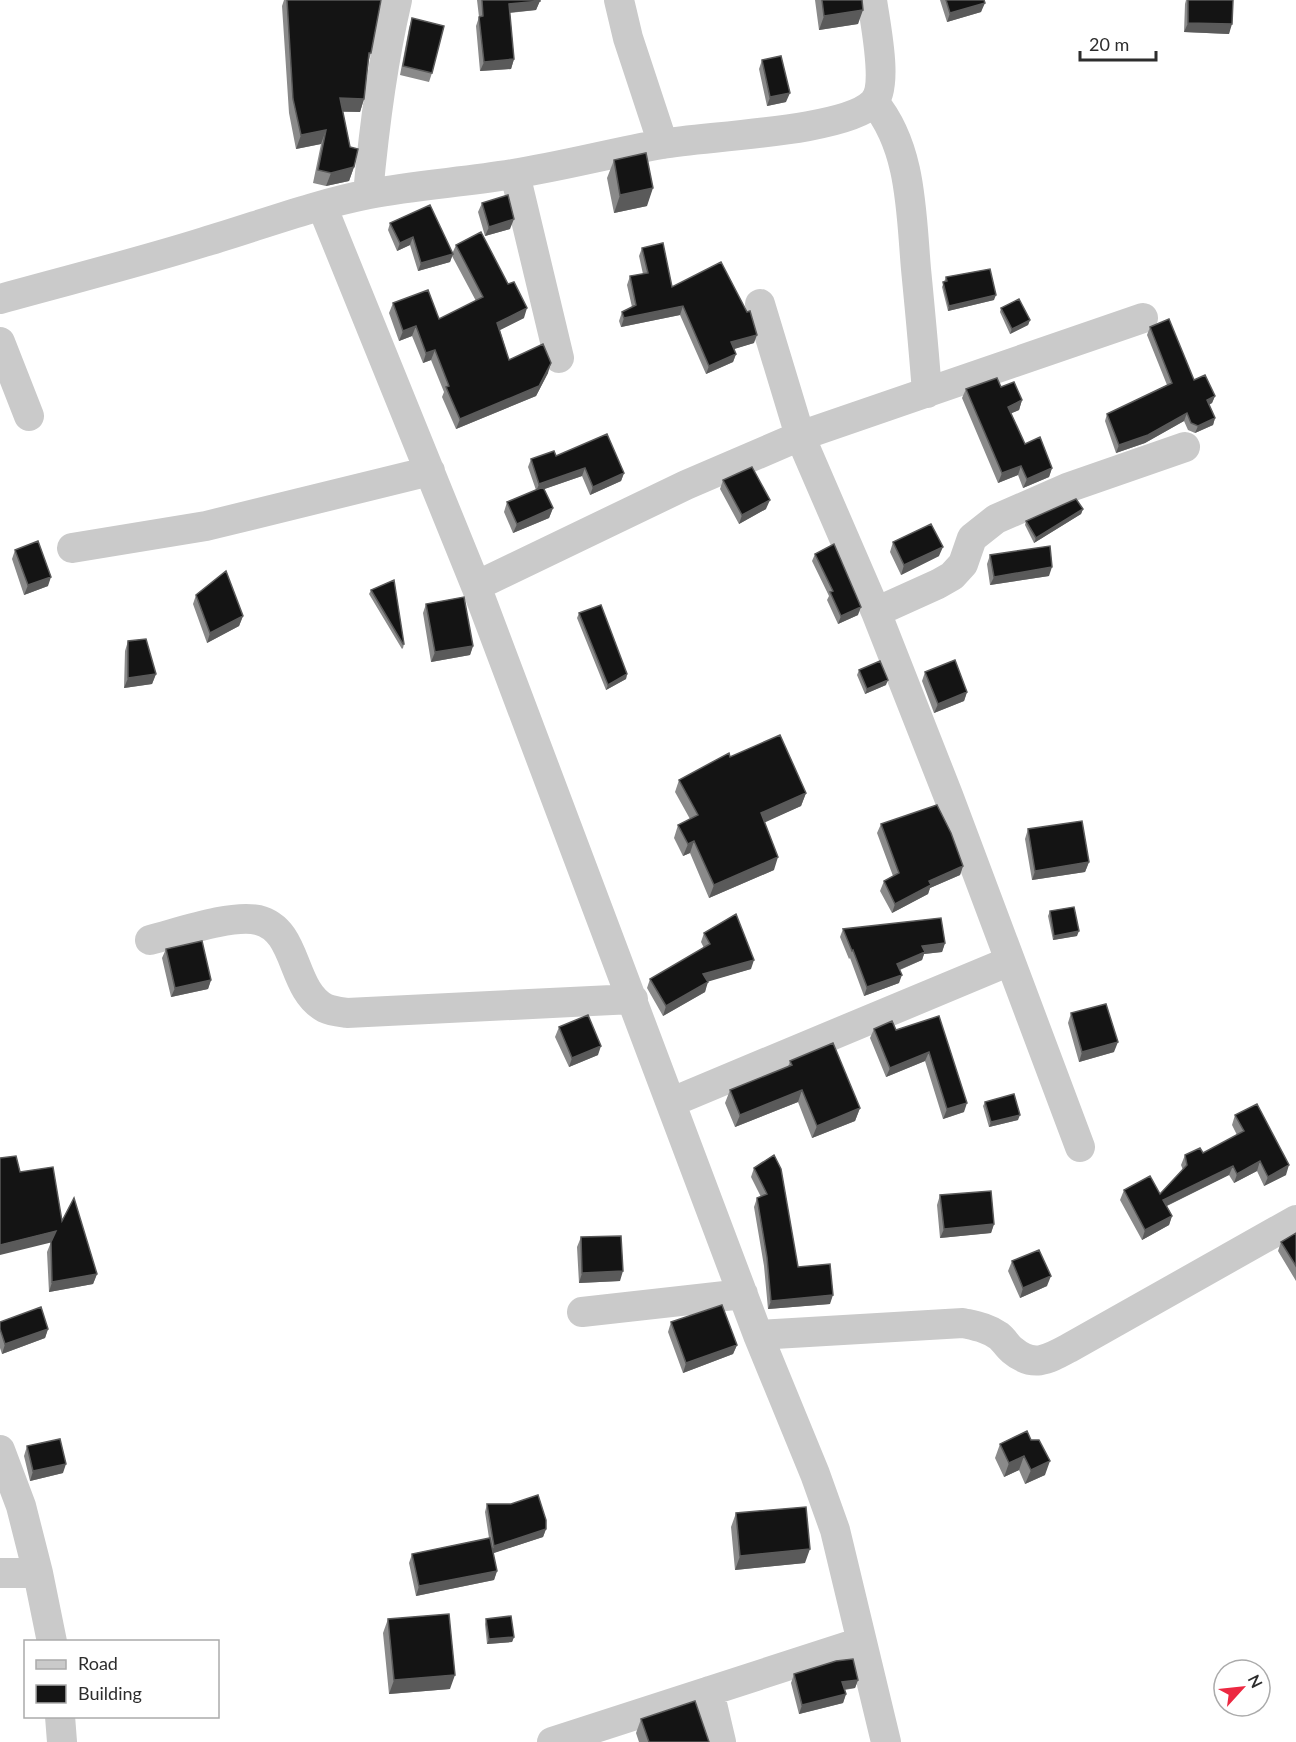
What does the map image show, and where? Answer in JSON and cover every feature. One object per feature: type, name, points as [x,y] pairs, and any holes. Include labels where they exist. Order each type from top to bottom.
[{"type":"street","points":[[368,194],[374,123],[387,43],[397,0]]},
{"type":"street","points":[[619,0],[631,49],[663,144]]},
{"type":"street","points":[[0,299],[172,252],[368,194],[515,174],[663,144],[840,120],[862,111],[874,102],[881,82],[881,63],[872,0]]},
{"type":"street","points":[[874,102],[893,129],[902,155],[910,198],[927,393]]},
{"type":"street","points":[[515,174],[559,358]]},
{"type":"street","points":[[322,206],[476,586],[758,1335],[815,1474],[835,1530],[886,1742]]},
{"type":"street","points":[[760,304],[800,436],[876,612],[948,795],[1080,1147]]},
{"type":"street","points":[[476,586],[686,485],[800,436],[1143,318]]},
{"type":"street","points":[[0,342],[29,416]]},
{"type":"street","points":[[876,612],[952,576],[963,564],[972,538],[996,519],[1067,488],[1185,447]]},
{"type":"street","points":[[72,548],[206,526],[430,471]]},
{"type":"street","points":[[150,940],[239,919],[258,920],[275,928],[286,944],[304,986],[316,1001],[326,1009],[347,1013],[633,999]]},
{"type":"street","points":[[672,1102],[1010,961]]},
{"type":"street","points":[[758,1335],[963,1323],[983,1327],[998,1336],[1023,1359],[1037,1362],[1069,1348],[1296,1220]]},
{"type":"street","points":[[582,1312],[743,1294]]},
{"type":"street","points":[[0,1450],[21,1506],[52,1640]]},
{"type":"street","points":[[0,1573],[38,1573]]},
{"type":"street","points":[[552,1742],[861,1642]]},
{"type":"street","points":[[709,1691],[721,1742]]},
{"type":"street","points":[[60,1718],[62,1742]]},
{"type":"building","points":[[287,0],[381,0],[371,53],[369,53],[364,99],[340,98],[350,147],[358,149],[354,167],[331,173],[318,170],[326,130],[301,135],[293,99]]},
{"type":"building","points":[[482,0],[540,0],[509,4],[514,59],[484,62],[479,17],[483,16]]},
{"type":"building","points":[[822,0],[862,0],[863,10],[824,16]]},
{"type":"building","points":[[946,0],[984,0],[985,3],[950,13]]},
{"type":"building","points":[[1188,0],[1233,0],[1232,24],[1188,23]]},
{"type":"building","points":[[412,18],[444,26],[432,73],[403,66]]},
{"type":"building","points":[[781,56],[790,93],[770,97],[762,60]]},
{"type":"building","points":[[646,153],[653,188],[620,195],[614,160]]},
{"type":"building","points":[[508,195],[514,219],[489,227],[482,203]]},
{"type":"building","points":[[430,205],[453,254],[421,263],[413,237],[400,243],[390,223]]},
{"type":"building","points":[[481,232],[508,284],[514,282],[527,308],[497,323],[509,360],[543,344],[551,363],[539,386],[460,419],[446,387],[449,386],[435,350],[426,353],[416,326],[403,331],[393,303],[428,290],[439,319],[483,297],[456,245]]},
{"type":"building","points":[[663,243],[672,287],[721,262],[747,312],[750,311],[757,335],[731,342],[736,354],[709,366],[683,306],[624,318],[622,312],[636,305],[630,276],[648,273],[642,248]]},
{"type":"building","points":[[990,269],[996,295],[949,306],[943,282],[947,281],[946,277]]},
{"type":"building","points":[[1019,299],[1030,320],[1012,329],[1001,308]]},
{"type":"building","points":[[1169,319],[1194,380],[1205,375],[1215,396],[1207,400],[1215,418],[1198,426],[1191,423],[1187,413],[1148,435],[1119,445],[1107,414],[1172,383],[1150,327]]},
{"type":"building","points":[[997,378],[1001,387],[1014,382],[1022,400],[1008,407],[1025,444],[1040,437],[1052,468],[1027,479],[1021,466],[1002,473],[966,389]]},
{"type":"building","points":[[607,434],[624,473],[593,487],[585,468],[539,484],[531,459],[554,451],[556,456]]},
{"type":"building","points":[[752,467],[770,500],[742,515],[723,480]]},
{"type":"building","points":[[543,487],[553,508],[517,524],[507,502]]},
{"type":"building","points":[[1076,499],[1083,509],[1036,538],[1026,521]]},
{"type":"building","points":[[931,524],[943,547],[904,565],[893,542]]},
{"type":"building","points":[[38,541],[51,577],[28,585],[15,550]]},
{"type":"building","points":[[834,544],[861,607],[841,616],[830,592],[833,591],[815,554]]},
{"type":"building","points":[[1050,546],[1052,567],[994,577],[990,555]]},
{"type":"building","points":[[226,571],[243,616],[210,633],[196,595]]},
{"type":"building","points":[[394,580],[404,644],[371,590]]},
{"type":"building","points":[[464,597],[473,646],[435,652],[426,604]]},
{"type":"building","points":[[601,605],[627,674],[608,685],[579,613]]},
{"type":"building","points":[[146,639],[156,674],[128,678],[128,641]]},
{"type":"building","points":[[955,660],[967,692],[938,704],[925,672]]},
{"type":"building","points":[[880,661],[888,680],[867,689],[859,670]]},
{"type":"building","points":[[780,735],[806,793],[761,813],[778,857],[714,885],[694,841],[688,844],[678,825],[698,815],[679,780],[729,753],[730,757]]},
{"type":"building","points":[[937,805],[951,833],[963,866],[929,881],[931,885],[895,904],[884,881],[899,873],[881,824]]},
{"type":"building","points":[[1082,821],[1089,862],[1035,871],[1028,829]]},
{"type":"building","points":[[1074,907],[1079,931],[1054,936],[1050,911]]},
{"type":"building","points":[[736,914],[754,960],[703,974],[708,982],[666,1006],[650,979],[710,944],[704,933]]},
{"type":"building","points":[[941,918],[945,943],[922,946],[925,952],[897,964],[902,975],[867,987],[843,929]]},
{"type":"building","points":[[202,941],[211,980],[175,988],[166,949]]},
{"type":"building","points":[[1106,1004],[1118,1042],[1082,1052],[1071,1013]]},
{"type":"building","points":[[588,1015],[601,1046],[572,1058],[559,1027]]},
{"type":"building","points":[[939,1016],[967,1103],[947,1109],[929,1052],[890,1068],[874,1029],[892,1021],[896,1030]]},
{"type":"building","points":[[833,1043],[860,1108],[817,1126],[802,1090],[740,1115],[730,1090],[792,1065],[790,1061]]},
{"type":"building","points":[[1014,1094],[1020,1115],[991,1122],[985,1102]]},
{"type":"building","points":[[1257,1104],[1289,1165],[1268,1177],[1260,1161],[1237,1174],[1233,1166],[1163,1200],[1172,1216],[1145,1230],[1124,1190],[1150,1176],[1160,1194],[1187,1165],[1185,1155],[1200,1148],[1203,1153],[1244,1131],[1235,1115]]},
{"type":"building","points":[[774,1155],[781,1169],[798,1267],[830,1264],[833,1295],[771,1301],[767,1257],[757,1198],[767,1194],[754,1168]]},
{"type":"building","points":[[16,1156],[20,1172],[53,1167],[62,1221],[74,1198],[97,1274],[52,1282],[51,1242],[56,1231],[0,1245],[0,1158]]},
{"type":"building","points":[[991,1191],[994,1224],[944,1229],[940,1195]]},
{"type":"building","points":[[1296,1233],[1296,1266],[1281,1242]]},
{"type":"building","points":[[621,1236],[623,1271],[582,1273],[581,1237]]},
{"type":"building","points":[[1039,1250],[1051,1276],[1023,1288],[1012,1261]]},
{"type":"building","points":[[722,1305],[737,1345],[686,1363],[671,1322]]},
{"type":"building","points":[[41,1307],[48,1329],[5,1344],[0,1322]]},
{"type":"building","points":[[1027,1431],[1031,1440],[1039,1440],[1050,1461],[1031,1470],[1024,1456],[1009,1463],[1000,1444]]},
{"type":"building","points":[[60,1439],[66,1464],[33,1471],[27,1446]]},
{"type":"building","points":[[538,1495],[546,1520],[546,1529],[494,1546],[487,1504],[511,1504]]},
{"type":"building","points":[[806,1507],[810,1549],[740,1556],[736,1513]]},
{"type":"building","points":[[490,1538],[497,1571],[419,1586],[412,1554]]},
{"type":"building","points":[[449,1614],[455,1675],[394,1680],[388,1619]]},
{"type":"building","points":[[511,1616],[514,1637],[489,1639],[486,1619]]},
{"type":"building","points":[[853,1659],[858,1680],[842,1682],[846,1694],[802,1705],[794,1674],[836,1661]]},
{"type":"building","points":[[695,1701],[709,1742],[649,1742],[641,1719]]}]
